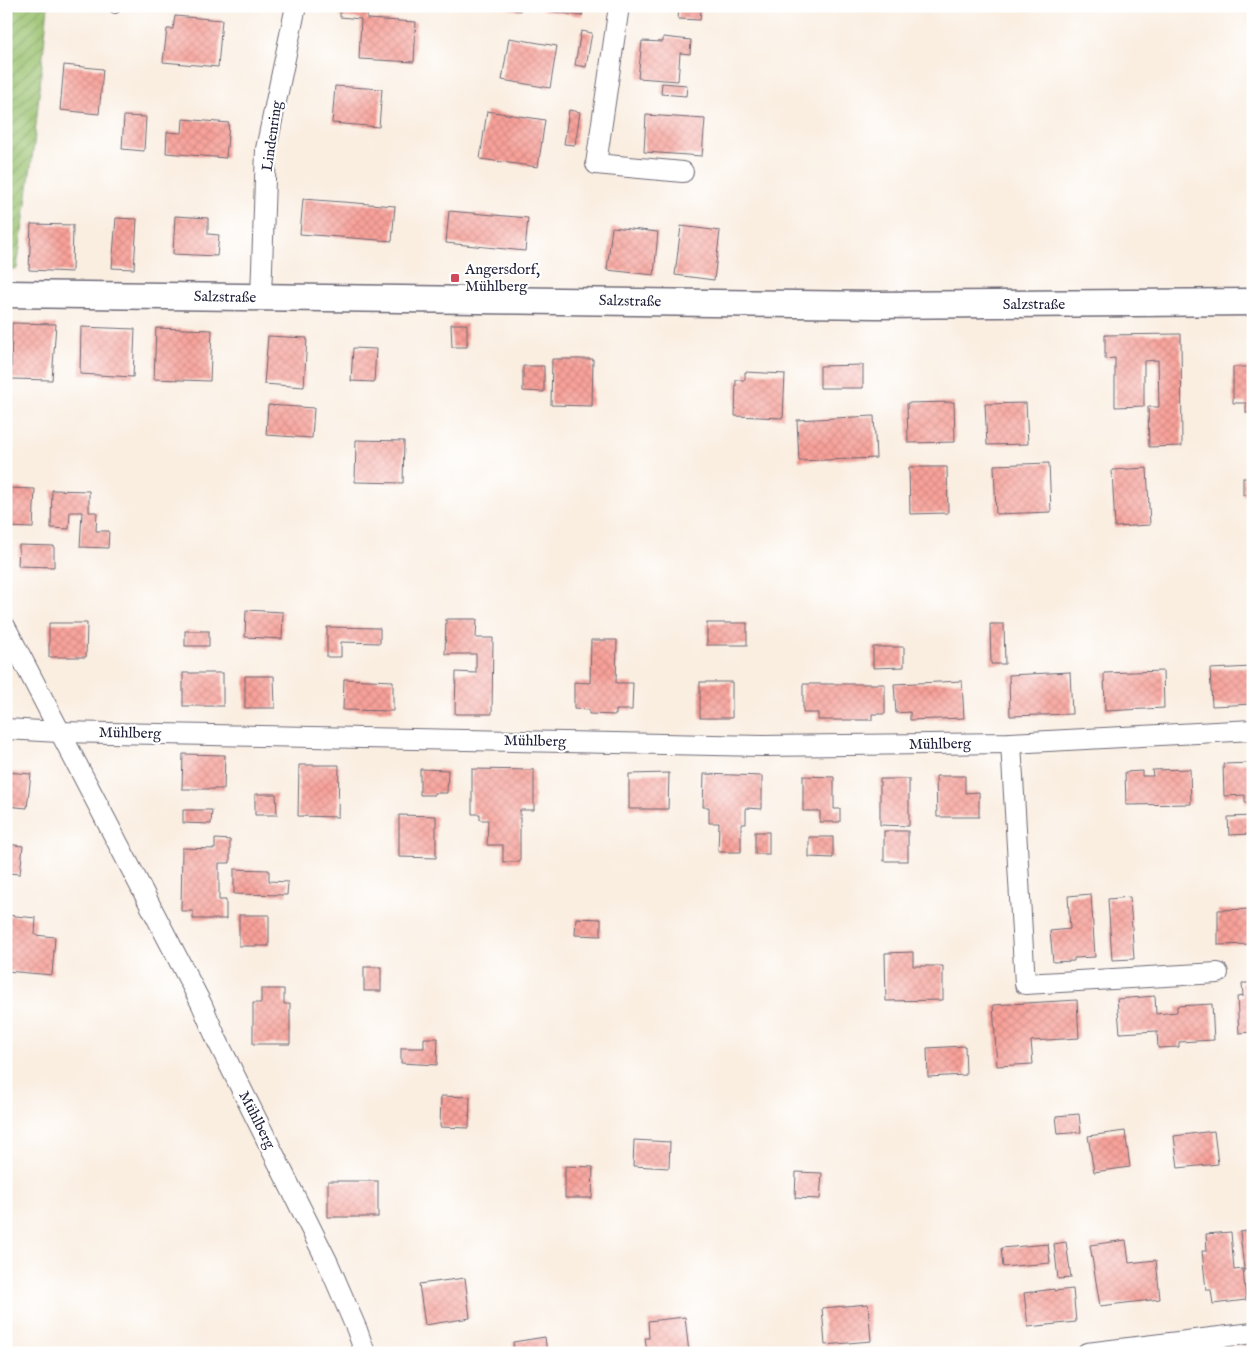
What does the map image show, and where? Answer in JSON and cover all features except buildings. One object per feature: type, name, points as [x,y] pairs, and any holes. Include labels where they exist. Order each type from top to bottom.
[{"type":"street","name":"Lindenring","points":[[261,298],[266,149],[296,6]]},
{"type":"street","points":[[619,6],[596,164],[683,172]]},
{"type":"street","name":"Salzstraße","points":[[6,294],[877,305],[1253,302]]},
{"type":"street","name":"Mühlberg","points":[[6,628],[202,1005],[217,1040],[328,1263],[365,1353]]},
{"type":"street","points":[[6,729],[59,732]]},
{"type":"street","name":"Mühlberg","points":[[59,732],[763,746],[1011,743],[1253,730]]},
{"type":"street","points":[[1011,743],[1025,984],[1218,973]]},
{"type":"street","points":[[1087,1353],[1253,1333]]},
{"type":"green space","points":[[6,6],[48,6],[34,144],[17,269],[6,269]]},
{"type":"place","name":"Angersdorf, Mühlberg","points":[[455,278]]}]
